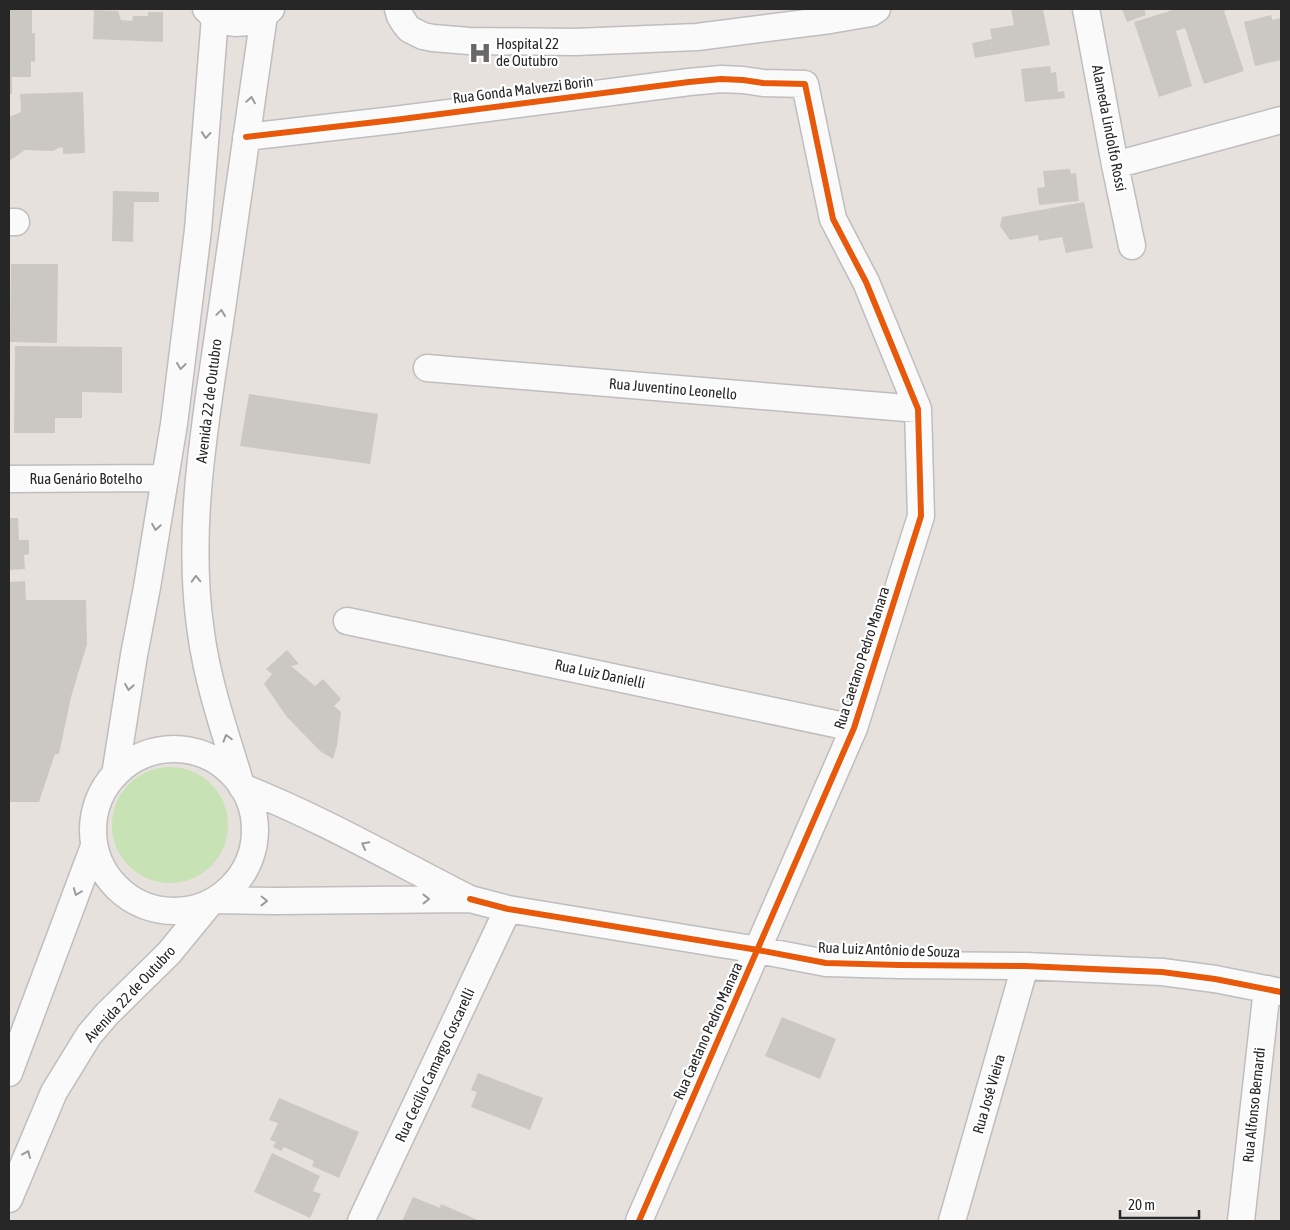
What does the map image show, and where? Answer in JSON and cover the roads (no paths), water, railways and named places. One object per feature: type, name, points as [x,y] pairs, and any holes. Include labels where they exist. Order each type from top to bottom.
[{"type":"street","points":[[398,9],[400,16],[409,29],[432,38],[469,41],[575,42],[697,37],[830,20],[871,13],[877,9]]},
{"type":"street","name":"Alameda Lindolfo Rossi","points":[[1086,9],[1132,246]]},
{"type":"street","name":"Avenida 22 de Outubro","points":[[115,775],[174,424],[198,230],[211,13],[235,23],[245,23],[255,20],[268,12]]},
{"type":"street","name":"Avenida 22 de Outubro","points":[[242,786],[209,673],[201,633],[196,581],[196,520],[204,432],[246,137],[268,12]]},
{"type":"street","name":"Rua Gonda Malvezzi Borin","points":[[246,137],[689,82],[729,79],[763,83],[805,84]]},
{"type":"street","name":"Rua Caetano Pedro Manara","points":[[639,1221],[854,728],[921,516],[918,410],[866,282],[833,219],[805,84]]},
{"type":"street","points":[[1115,165],[1281,120]]},
{"type":"street","name":"Rua Juventino Leonello","points":[[427,368],[918,410]]},
{"type":"street","name":"Rua Genário Botelho","points":[[9,479],[164,478]]},
{"type":"street","name":"Rua Luiz Danielli","points":[[347,621],[854,728]]},
{"type":"street","points":[[166,750],[194,752],[220,764],[242,786],[250,802],[254,822],[255,832],[252,851],[245,870],[233,886],[212,901],[197,908],[184,910],[170,911],[157,909],[132,899],[112,882],[104,871],[94,846],[94,815],[105,787],[115,775],[138,758],[166,750]]},
{"type":"street","points":[[242,786],[317,820],[470,899]]},
{"type":"street","points":[[10,1066],[94,846]]},
{"type":"street","points":[[212,901],[470,899]]},
{"type":"street","name":"Rua Luiz Antônio de Souza","points":[[470,899],[508,909],[826,963],[899,966],[1025,966],[1162,972],[1215,979],[1274,991]]},
{"type":"street","name":"Avenida 22 de Outubro","points":[[9,1199],[54,1092],[89,1035],[107,1014],[169,953],[212,901]]},
{"type":"street","name":"Rua Cecílio Camargo Coscarelli","points":[[361,1221],[508,909]]},
{"type":"street","name":"Rua José Vieira","points":[[952,1221],[1025,966]]},
{"type":"street","name":"Rua Alfonso Bernardi","points":[[1241,1221],[1274,991]]},
{"type":"place","name":"Hospital 22 de Outubro","points":[[480,53]]}]
